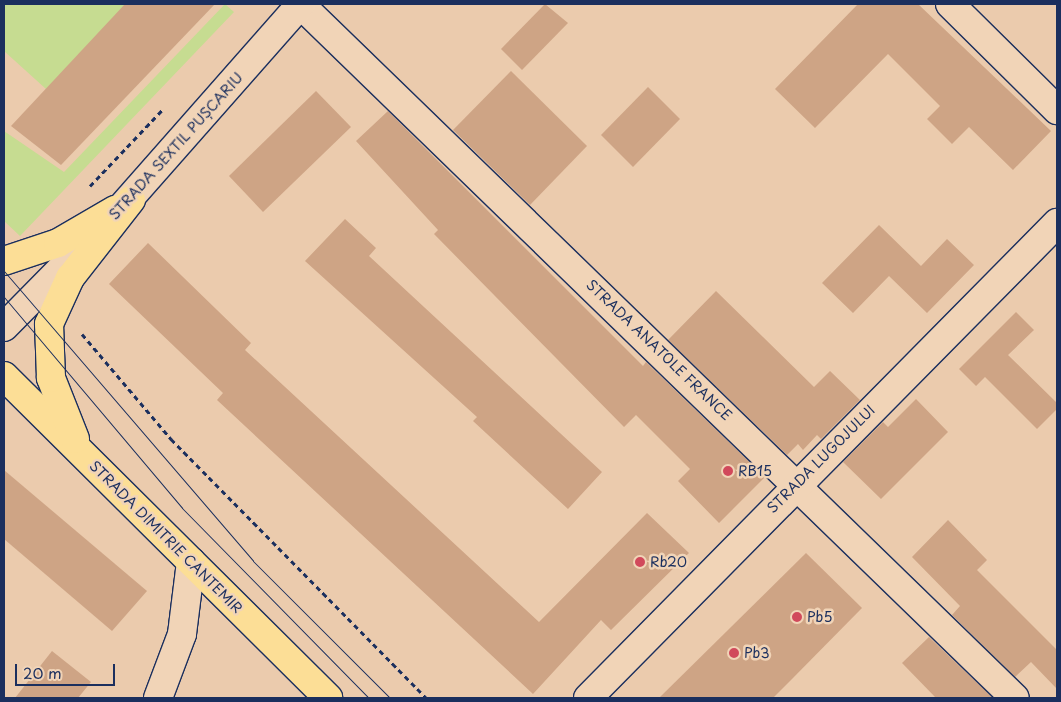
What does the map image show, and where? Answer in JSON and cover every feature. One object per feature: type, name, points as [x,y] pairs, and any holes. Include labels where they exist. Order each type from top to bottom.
[{"type":"main road","points":[[4,261],[58,243],[131,200]]},
{"type":"main road","points":[[82,454],[52,378],[49,324],[70,278],[131,200]]},
{"type":"main road","name":"STRADA DIMITRIE CANTEMIR","points":[[4,376],[328,698]]},
{"type":"street","name":"STRADA SEXTIL PUȘCARIU","points":[[4,327],[131,200],[300,4]]},
{"type":"street","name":"STRADA ANATOLE FRANCE","points":[[300,4],[797,482],[1015,698]]},
{"type":"street","points":[[950,4],[1057,110]]},
{"type":"street","name":"STRADA LUGOJULUI","points":[[588,698],[797,482],[1057,223]]},
{"type":"street","points":[[158,698],[182,634],[191,562]]},
{"type":"path","points":[[86,190],[168,104]]},
{"type":"path","points":[[75,325],[170,439],[426,698]]},
{"type":"green space","points":[[4,4],[129,4],[46,89],[4,51]]},
{"type":"green space","points":[[225,4],[234,12],[20,236],[4,221],[4,131],[64,172]]},
{"type":"building","points":[[125,4],[215,4],[61,165],[11,126]]},
{"type":"building","points":[[545,4],[568,23],[522,70],[501,49]]},
{"type":"building","points":[[858,4],[918,4],[1051,131],[1013,170],[969,127],[952,144],[927,119],[940,106],[888,54],[815,128],[775,89]]},
{"type":"building","points":[[511,71],[587,146],[530,205],[453,130]]},
{"type":"building","points":[[648,87],[680,119],[633,167],[601,135]]},
{"type":"building","points":[[316,91],[351,127],[263,212],[229,176]]},
{"type":"building","points":[[388,111],[643,366],[646,362],[765,477],[719,523],[678,481],[690,469],[636,415],[624,427],[434,234],[438,230],[356,141]]},
{"type":"building","points":[[345,219],[376,248],[369,256],[602,472],[568,509],[473,421],[477,417],[305,261]]},
{"type":"building","points":[[879,225],[921,266],[947,239],[974,265],[927,313],[889,276],[853,313],[822,283]]},
{"type":"building","points":[[148,243],[251,343],[245,350],[539,622],[647,513],[689,553],[611,630],[601,620],[533,694],[217,400],[223,393],[109,284]]},
{"type":"building","points":[[716,291],[814,387],[830,371],[860,400],[821,439],[817,435],[803,450],[798,444],[787,455],[668,340]]},
{"type":"building","points":[[1016,312],[1034,330],[1008,355],[1057,403],[1057,409],[1037,429],[985,377],[976,386],[959,369]]},
{"type":"building","points":[[916,399],[948,432],[881,499],[843,462],[883,422],[888,427]]},
{"type":"building","points":[[4,470],[147,591],[112,631],[4,539]]},
{"type":"building","points":[[948,520],[987,560],[977,570],[1057,650],[1057,689],[1031,662],[1015,677],[952,615],[960,606],[912,557]]},
{"type":"building","name":"Pb5","points":[[806,553],[862,608],[773,698],[659,698]]},
{"type":"building","points":[[929,637],[993,698],[936,698],[902,663]]},
{"type":"building","points":[[52,651],[91,682],[78,698],[15,698]]},
{"type":"tram line","points":[[4,271],[253,561],[390,698]]},
{"type":"tram line","points":[[4,297],[182,508],[369,698]]},
{"type":"place","name":"RB15","points":[[728,471]]},
{"type":"place","name":"Rb20","points":[[640,562]]},
{"type":"place","name":"Pb5","points":[[797,617]]},
{"type":"place","name":"Pb3","points":[[734,653]]}]
